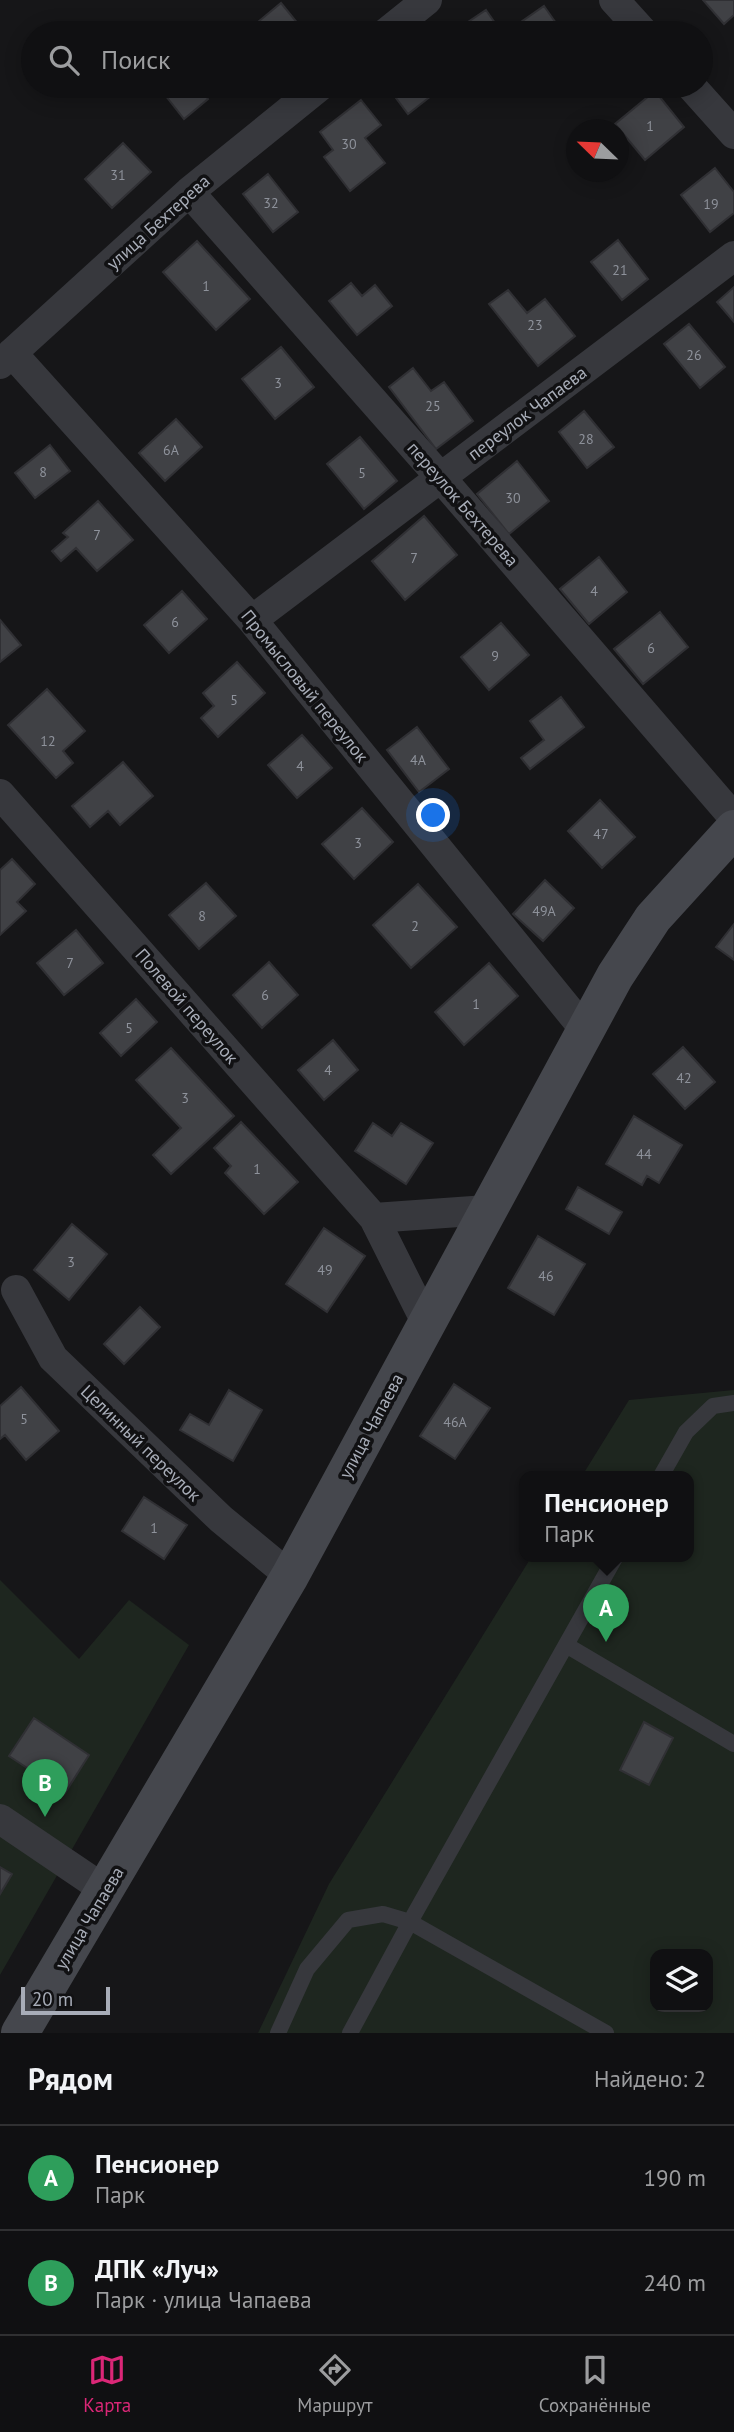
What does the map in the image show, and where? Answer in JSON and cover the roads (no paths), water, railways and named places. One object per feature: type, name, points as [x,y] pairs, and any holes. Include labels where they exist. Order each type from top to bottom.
[{"type":"street","points":[[401,21],[427,0]]},
{"type":"street","points":[[614,0],[633,21]]},
{"type":"street","name":"улица Бехтерева","points":[[6,358],[189,192],[305,98]]},
{"type":"street","points":[[702,98],[734,134]]},
{"type":"street","name":"переулок Бехтерева","points":[[189,192],[441,478],[734,818]]},
{"type":"street","name":"переулок Чапаева","points":[[252,620],[734,256]]},
{"type":"street","name":"Промысловый переулок","points":[[6,358],[252,620],[585,1031]]},
{"type":"street","name":"Полевой переулок","points":[[0,794],[374,1218],[426,1322]]},
{"type":"street","name":"улица Чапаева","points":[[20,2033],[290,1576],[615,976],[653,918],[734,829]]},
{"type":"street","points":[[374,1218],[487,1210]]},
{"type":"street","name":"Целинный переулок","points":[[16,1290],[52,1358],[221,1519],[290,1576]]},
{"type":"street","points":[[0,1819],[106,1889]]},
{"type":"lane","points":[[664,1471],[686,1432],[713,1406],[734,1403]]},
{"type":"lane","points":[[350,2033],[613,1562]]},
{"type":"lane","points":[[566,1645],[734,1744]]},
{"type":"lane","points":[[278,2033],[307,1969],[348,1920],[383,1914],[410,1922],[606,2033]]},
{"type":"place","name":"Пенсионер","points":[[606,1642]]},
{"type":"place","name":"ДПК «Луч»","points":[[45,1817]]}]
